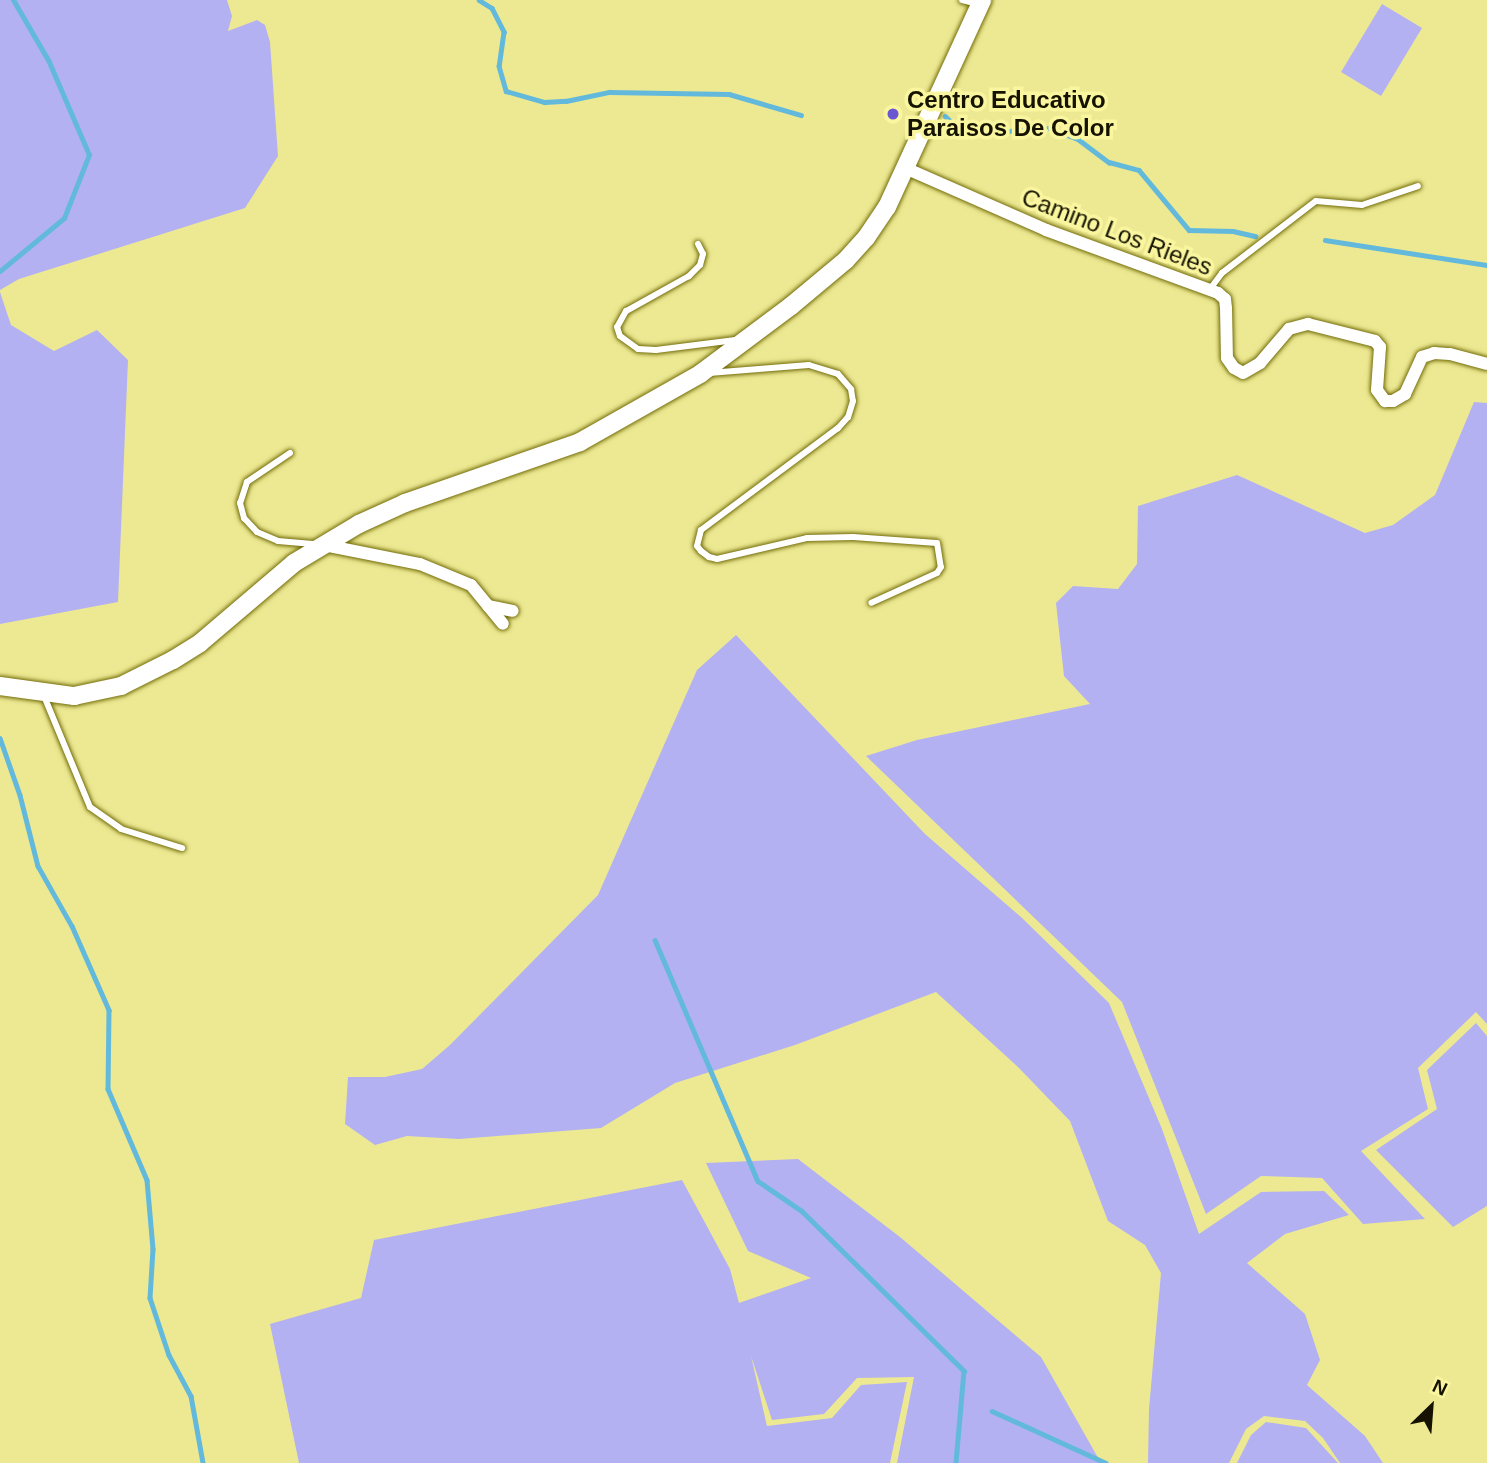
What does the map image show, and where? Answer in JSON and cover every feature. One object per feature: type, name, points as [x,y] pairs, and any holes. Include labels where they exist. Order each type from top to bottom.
[{"type":"main road","points":[[0,686],[74,696],[121,686],[173,660],[228,619],[261,588],[324,545],[405,503],[580,442],[700,374],[846,260],[866,238],[887,207],[981,2]]},
{"type":"street","name":"Camino Los Rieles","points":[[905,168],[1046,230],[1209,290],[1225,299],[1227,358],[1234,368],[1243,373],[1260,363],[1289,329],[1308,324],[1376,341],[1380,347],[1377,390],[1385,401],[1393,401],[1405,394],[1422,357],[1434,353],[1450,354],[1487,364]]},
{"type":"street","points":[[324,545],[420,564],[471,585],[503,624]]},
{"type":"street","points":[[488,606],[513,611]]},
{"type":"lane","points":[[962,0],[981,2]]},
{"type":"lane","points":[[1209,290],[1222,273],[1315,201],[1362,205],[1418,186]]},
{"type":"lane","points":[[698,244],[703,254],[700,265],[689,276],[626,311],[617,327],[620,337],[638,349],[656,350],[747,339]]},
{"type":"lane","points":[[700,374],[809,365],[838,374],[846,383],[853,401],[848,417],[838,428],[711,520],[701,530],[697,545],[709,557],[717,559],[807,538],[853,537],[937,543],[941,567],[937,573],[871,603]]},
{"type":"lane","points":[[290,453],[247,482],[240,503],[244,518],[257,532],[278,541],[324,545]]},
{"type":"lane","points":[[44,694],[90,807],[121,829],[183,848]]},
{"type":"shaded area","points":[[0,0],[227,0],[232,16],[228,31],[257,20],[265,25],[270,42],[278,156],[245,208],[19,279],[0,290]]},
{"type":"shaded area","points":[[1382,4],[1422,28],[1381,96],[1341,72]]},
{"type":"shaded area","points":[[0,292],[11,325],[54,351],[97,330],[128,360],[118,602],[0,624]]},
{"type":"shaded area","points":[[1474,402],[1487,403],[1487,1024],[1476,1012],[1418,1068],[1428,1109],[1361,1151],[1425,1219],[1363,1224],[1322,1178],[1261,1176],[1206,1214],[1122,1002],[866,756],[917,740],[1090,704],[1064,676],[1056,603],[1073,586],[1118,589],[1137,564],[1138,506],[1237,475],[1365,533],[1393,525],[1435,495]]},
{"type":"shaded area","points":[[736,635],[925,834],[1021,917],[1109,1003],[1162,1129],[1199,1234],[1261,1192],[1324,1191],[1349,1215],[1285,1234],[1247,1263],[1305,1314],[1320,1360],[1307,1385],[1365,1436],[1383,1463],[1340,1463],[1323,1438],[1305,1421],[1264,1416],[1246,1429],[1229,1463],[1148,1463],[1149,1409],[1161,1273],[1145,1245],[1108,1221],[1070,1121],[1019,1068],[936,992],[795,1045],[675,1083],[601,1128],[459,1139],[407,1136],[375,1145],[345,1124],[348,1077],[385,1077],[422,1069],[450,1045],[598,895],[697,670]]},
{"type":"shaded area","points":[[1476,1023],[1487,1036],[1487,1206],[1453,1227],[1376,1150],[1437,1109],[1427,1070]]},
{"type":"shaded area","points":[[798,1159],[900,1237],[1041,1357],[1101,1463],[897,1463],[914,1377],[857,1378],[824,1414],[772,1420],[751,1356],[767,1426],[832,1418],[861,1385],[907,1382],[890,1463],[299,1463],[270,1324],[361,1298],[374,1240],[682,1180],[730,1269],[739,1303],[811,1278],[748,1251],[706,1163]]},
{"type":"shaded area","points":[[1266,1422],[1306,1428],[1338,1463],[1237,1463],[1251,1435]]},
{"type":"waterway","points":[[0,271],[64,218],[89,155],[49,62],[13,0]]},
{"type":"waterway","points":[[479,0],[492,8],[504,32],[499,66],[506,91],[544,102],[566,101],[609,92],[729,94],[801,115]]},
{"type":"waterway","points":[[945,116],[964,134],[1049,128],[1078,139],[1109,162],[1139,170],[1189,230],[1233,231],[1255,236]]},
{"type":"waterway","points":[[1325,240],[1487,265]]},
{"type":"waterway","points":[[0,738],[20,795],[38,866],[72,926],[109,1010],[108,1089],[147,1180],[153,1249],[150,1298],[169,1355],[191,1396],[203,1463]]},
{"type":"waterway","points":[[655,940],[758,1181],[802,1211],[964,1371],[956,1463]]},
{"type":"waterway","points":[[992,1411],[1106,1463]]},
{"type":"place","name":"Centro Educativo Paraisos De Color","points":[[893,114]]}]
